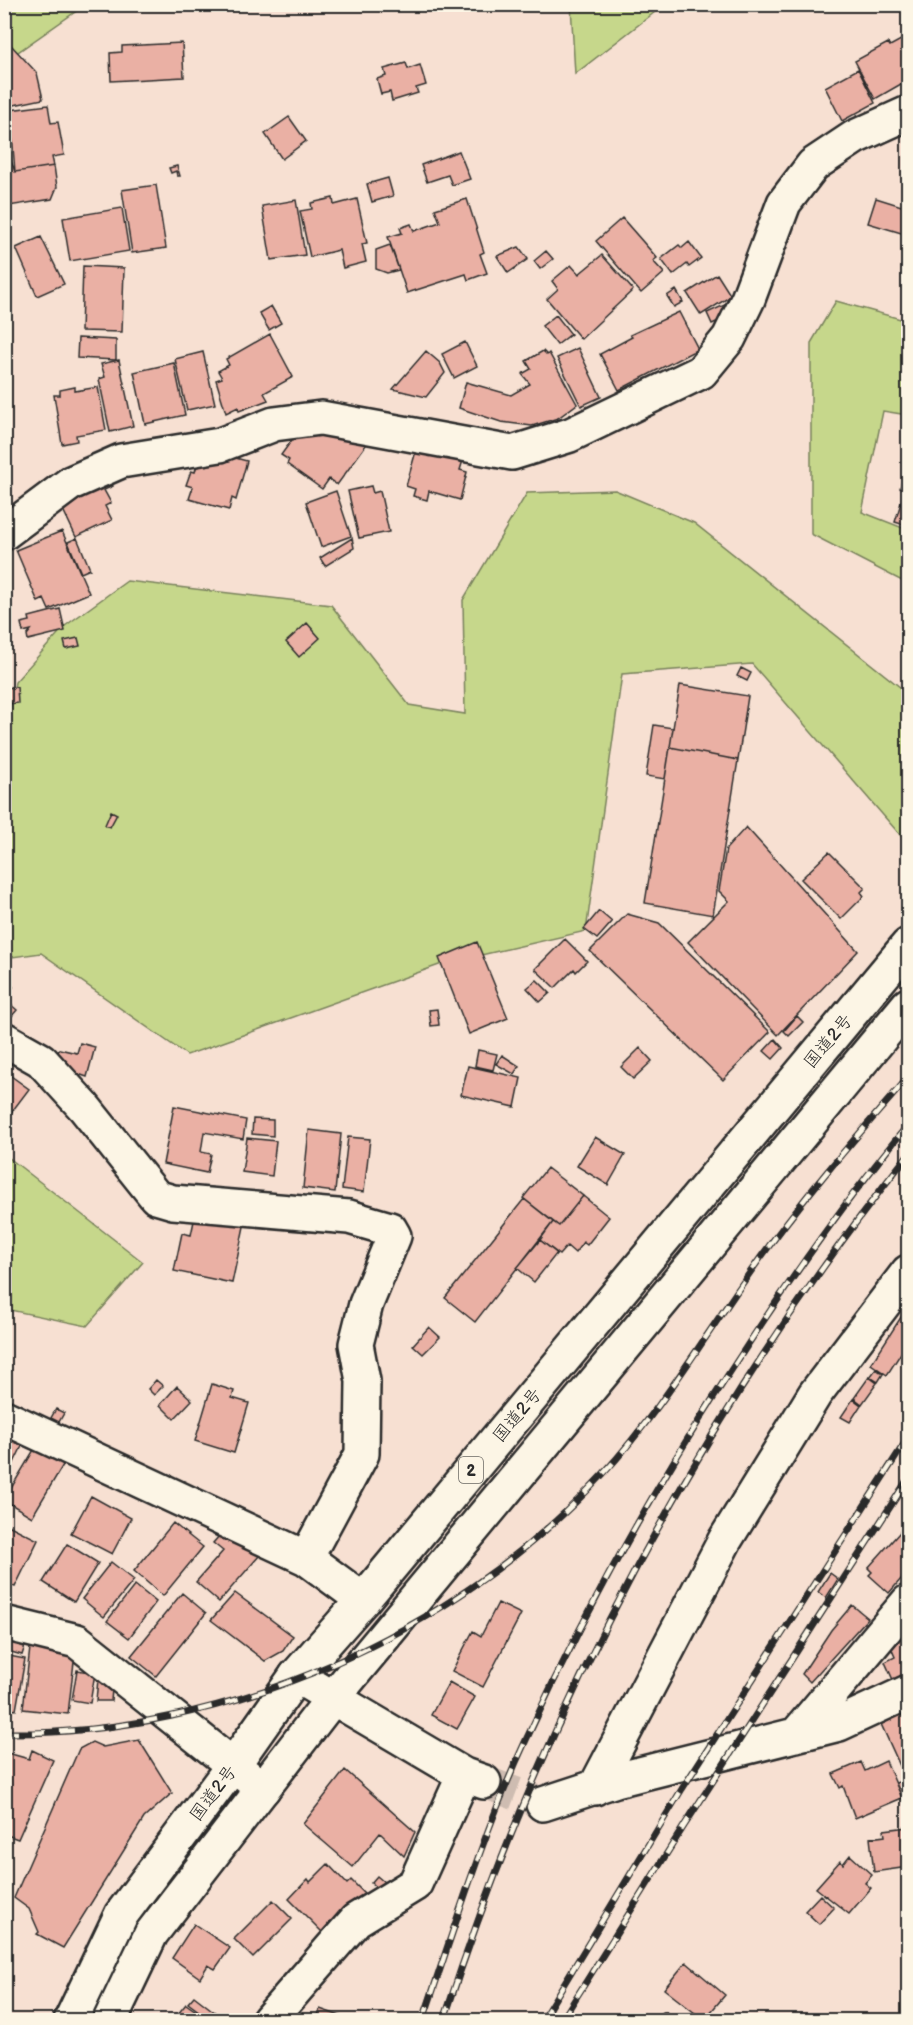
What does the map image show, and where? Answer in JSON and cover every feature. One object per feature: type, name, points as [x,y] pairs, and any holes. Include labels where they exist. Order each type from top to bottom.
[{"type":"main road","points":[[4,533],[71,483],[121,461],[220,445],[274,424],[321,418],[512,453],[581,430],[701,372],[729,338],[748,299],[784,203],[813,165],[855,137],[909,113]]},
{"type":"main road","name":"国道2号","points":[[71,2020],[121,1915],[234,1764],[296,1676],[363,1600],[909,945]]},
{"type":"main road","name":"国道2号","points":[[110,2020],[151,1934],[332,1699],[909,1005]]},
{"type":"main road","points":[[4,1038],[41,1060],[84,1107],[156,1197],[173,1202],[349,1217],[390,1229],[394,1236],[366,1304],[356,1344],[363,1381],[362,1454],[306,1558]]},
{"type":"main road","points":[[595,1788],[725,1540],[815,1394],[909,1272]]},
{"type":"main road","points":[[4,1418],[306,1558],[363,1600]]},
{"type":"main road","points":[[796,1735],[909,1602]]},
{"type":"main road","points":[[4,1623],[77,1641],[263,1789]]},
{"type":"main road","points":[[269,2020],[356,1920],[415,1884],[475,1779],[332,1699],[296,1676]]},
{"type":"main road","points":[[543,1804],[595,1788],[839,1724],[909,1692]]},
{"type":"green space","points":[[571,4],[664,5],[575,74]]},
{"type":"green space","points":[[5,5],[85,5],[5,61]]},
{"type":"green space","points":[[836,301],[908,321],[908,415],[883,411],[862,512],[908,530],[908,584],[811,534],[811,343]]},
{"type":"green space","points":[[615,490],[694,523],[900,687],[908,689],[908,844],[752,664],[622,674],[586,931],[442,964],[187,1055],[41,953],[5,958],[4,748],[15,682],[65,626],[127,581],[331,605],[409,705],[465,714],[463,600],[527,493]]},
{"type":"green space","points":[[4,1154],[143,1262],[87,1326],[5,1309]]},
{"type":"building","points":[[908,36],[908,80],[875,99],[855,61],[888,43],[890,46]]},
{"type":"building","points":[[182,43],[184,77],[111,81],[110,53],[122,52],[122,46]]},
{"type":"building","points":[[10,44],[37,73],[43,99],[4,107],[4,45]]},
{"type":"building","points":[[406,63],[408,69],[420,65],[426,85],[416,88],[418,93],[392,101],[390,92],[381,94],[377,79],[386,76],[384,69]]},
{"type":"building","points":[[858,69],[875,103],[842,121],[825,87]]},
{"type":"building","points":[[48,105],[51,123],[58,122],[64,155],[52,157],[54,166],[15,172],[10,110]]},
{"type":"building","points":[[289,117],[306,141],[282,159],[265,134]]},
{"type":"building","points":[[459,151],[470,179],[452,185],[448,175],[427,182],[421,165]]},
{"type":"building","points":[[4,156],[9,156],[15,172],[54,166],[57,187],[52,199],[9,206]]},
{"type":"building","points":[[177,166],[180,176],[177,176],[176,171],[171,173],[169,168]]},
{"type":"building","points":[[388,178],[393,196],[372,202],[367,184]]},
{"type":"building","points":[[156,185],[166,248],[132,253],[122,190]]},
{"type":"building","points":[[333,198],[334,205],[357,199],[367,243],[362,244],[366,262],[343,268],[339,250],[310,257],[300,211],[312,209],[311,203]]},
{"type":"building","points":[[876,198],[908,208],[908,235],[868,223]]},
{"type":"building","points":[[467,199],[484,252],[480,254],[487,273],[468,280],[466,274],[407,293],[388,237],[402,233],[400,228],[411,224],[414,231],[440,222],[435,209]]},
{"type":"building","points":[[296,200],[305,255],[271,260],[262,206]]},
{"type":"building","points":[[122,208],[129,251],[70,261],[63,218]]},
{"type":"building","points":[[622,218],[657,258],[653,261],[664,273],[641,293],[596,241]]},
{"type":"building","points":[[41,237],[64,284],[37,296],[16,248]]},
{"type":"building","points":[[689,242],[701,258],[689,267],[687,264],[673,275],[661,259],[679,245],[682,248]]},
{"type":"building","points":[[390,245],[399,270],[387,273],[376,269],[376,250]]},
{"type":"building","points":[[519,247],[528,259],[508,273],[497,256]]},
{"type":"building","points":[[546,251],[553,259],[540,269],[534,261]]},
{"type":"building","points":[[602,255],[633,290],[581,339],[547,299],[558,289],[552,281],[571,265],[579,274]]},
{"type":"building","points":[[83,266],[124,268],[122,332],[81,331]]},
{"type":"building","points":[[717,274],[731,296],[701,315],[687,293]]},
{"type":"building","points":[[676,290],[683,302],[674,307],[667,296]]},
{"type":"building","points":[[729,303],[734,314],[712,324],[707,313]]},
{"type":"building","points":[[271,306],[281,323],[269,330],[259,313]]},
{"type":"building","points":[[679,312],[698,349],[619,390],[600,354],[632,337],[630,335]]},
{"type":"building","points":[[556,315],[571,334],[557,345],[542,326]]},
{"type":"building","points":[[270,334],[293,377],[264,393],[268,400],[239,411],[238,407],[226,413],[216,380],[222,378],[218,371],[229,365],[226,359]]},
{"type":"building","points":[[78,338],[116,340],[116,360],[77,358]]},
{"type":"building","points":[[465,342],[477,366],[454,378],[442,354]]},
{"type":"building","points":[[578,348],[601,397],[581,406],[557,358]]},
{"type":"building","points":[[426,351],[440,363],[445,373],[426,397],[393,389]]},
{"type":"building","points":[[543,351],[547,355],[549,353],[577,404],[558,418],[532,426],[501,422],[459,408],[466,382],[511,395],[530,384],[522,374],[531,369],[526,361]]},
{"type":"building","points":[[203,352],[215,404],[187,410],[175,359]]},
{"type":"building","points":[[119,360],[133,426],[110,432],[99,379],[105,377],[101,364]]},
{"type":"building","points":[[174,363],[185,415],[145,424],[134,372]]},
{"type":"building","points":[[75,387],[75,391],[98,387],[106,430],[76,435],[77,441],[62,444],[54,395],[60,395],[60,390]]},
{"type":"building","points":[[315,408],[366,445],[337,485],[329,479],[322,489],[287,464],[289,460],[281,455]]},
{"type":"building","points":[[420,437],[465,454],[460,470],[467,472],[460,500],[429,491],[427,500],[413,496],[415,489],[406,486]]},
{"type":"building","points":[[201,449],[247,461],[236,500],[232,498],[229,510],[189,499],[193,487],[186,485],[191,471],[195,472]]},
{"type":"building","points":[[908,461],[908,526],[895,522],[905,490],[900,488]]},
{"type":"building","points":[[103,464],[113,486],[104,490],[111,503],[105,506],[112,520],[76,537],[56,495]]},
{"type":"building","points":[[371,486],[373,493],[380,491],[389,532],[359,538],[348,491]]},
{"type":"building","points":[[336,491],[351,536],[321,547],[306,502]]},
{"type":"building","points":[[62,531],[89,593],[49,610],[44,599],[38,602],[16,550]]},
{"type":"building","points":[[77,538],[90,569],[81,573],[68,542]]},
{"type":"building","points":[[352,538],[354,548],[325,566],[320,558]]},
{"type":"building","points":[[60,609],[65,631],[28,640],[27,635],[31,630],[23,632],[21,623],[30,621],[29,617]]},
{"type":"building","points":[[307,623],[320,638],[299,657],[286,642]]},
{"type":"building","points":[[78,638],[80,646],[66,649],[64,641]]},
{"type":"building","points":[[741,668],[751,673],[747,681],[737,676]]},
{"type":"building","points":[[680,685],[748,696],[738,760],[670,747]]},
{"type":"building","points":[[17,687],[18,703],[4,704],[4,688]]},
{"type":"building","points":[[654,725],[673,728],[665,779],[646,776]]},
{"type":"building","points":[[670,747],[738,760],[713,915],[645,903]]},
{"type":"building","points":[[111,811],[117,814],[110,827],[105,825]]},
{"type":"building","points":[[746,827],[858,951],[778,1035],[688,942],[729,901],[719,891],[726,849]]},
{"type":"building","points":[[829,852],[865,888],[861,892],[864,896],[841,919],[801,879]]},
{"type":"building","points":[[599,911],[612,922],[597,939],[584,929]]},
{"type":"building","points":[[627,914],[659,923],[770,1032],[723,1080],[590,951]]},
{"type":"building","points":[[565,939],[587,961],[576,972],[574,969],[555,988],[535,969]]},
{"type":"building","points":[[477,942],[508,1018],[469,1034],[439,958]]},
{"type":"building","points":[[537,980],[550,993],[540,1002],[527,988]]},
{"type":"building","points":[[4,983],[13,987],[4,999]]},
{"type":"building","points":[[9,1003],[17,1010],[11,1017],[4,1011]]},
{"type":"building","points":[[437,1009],[439,1025],[431,1026],[429,1010]]},
{"type":"building","points":[[797,1016],[803,1022],[789,1036],[784,1031]]},
{"type":"building","points":[[775,1039],[783,1048],[773,1059],[764,1051]]},
{"type":"building","points":[[80,1043],[95,1047],[87,1077],[64,1069],[56,1060],[59,1049],[77,1053]]},
{"type":"building","points":[[640,1048],[652,1061],[633,1079],[621,1067]]},
{"type":"building","points":[[478,1050],[497,1054],[493,1070],[475,1066]]},
{"type":"building","points":[[502,1055],[519,1066],[514,1074],[496,1064]]},
{"type":"building","points":[[468,1066],[521,1078],[515,1107],[461,1095]]},
{"type":"building","points":[[4,1071],[29,1089],[4,1122]]},
{"type":"building","points":[[174,1106],[246,1120],[243,1139],[204,1132],[201,1152],[211,1154],[207,1173],[163,1164]]},
{"type":"building","points":[[253,1119],[273,1120],[273,1136],[252,1134]]},
{"type":"building","points":[[309,1130],[341,1134],[335,1192],[303,1188]]},
{"type":"building","points":[[348,1137],[370,1139],[364,1192],[342,1189]]},
{"type":"building","points":[[595,1137],[625,1155],[608,1185],[577,1166]]},
{"type":"building","points":[[247,1138],[276,1141],[272,1176],[242,1172]]},
{"type":"building","points":[[547,1168],[583,1196],[559,1226],[523,1198]]},
{"type":"building","points":[[583,1196],[609,1217],[587,1245],[583,1242],[575,1253],[567,1246],[559,1255],[540,1240],[553,1222],[559,1226]]},
{"type":"building","points":[[524,1199],[553,1222],[475,1322],[445,1298]]},
{"type":"building","points":[[197,1207],[246,1217],[232,1283],[174,1271],[182,1233],[191,1235]]},
{"type":"building","points":[[540,1240],[557,1253],[534,1282],[517,1268]]},
{"type":"building","points":[[903,1314],[908,1318],[908,1342],[887,1375],[871,1364]]},
{"type":"building","points":[[429,1327],[440,1337],[423,1354],[413,1345]]},
{"type":"building","points":[[876,1369],[883,1374],[878,1382],[870,1377]]},
{"type":"building","points":[[869,1377],[877,1383],[862,1404],[854,1398]]},
{"type":"building","points":[[156,1380],[163,1386],[154,1395],[148,1389]]},
{"type":"building","points":[[212,1384],[234,1391],[232,1398],[249,1403],[234,1453],[195,1441]]},
{"type":"building","points":[[177,1386],[192,1400],[174,1419],[160,1405]]},
{"type":"building","points":[[853,1399],[861,1405],[850,1422],[841,1417]]},
{"type":"building","points":[[56,1409],[64,1413],[59,1422],[51,1418]]},
{"type":"building","points":[[4,1431],[26,1438],[8,1475],[4,1473]]},
{"type":"building","points":[[38,1443],[66,1460],[32,1517],[4,1500]]},
{"type":"building","points":[[91,1496],[131,1518],[112,1554],[71,1533]]},
{"type":"building","points":[[4,1523],[38,1540],[15,1587],[4,1582]]},
{"type":"building","points":[[173,1523],[203,1547],[163,1596],[134,1571]]},
{"type":"building","points":[[908,1523],[908,1571],[889,1593],[869,1575],[872,1572],[868,1568]]},
{"type":"building","points":[[227,1527],[266,1548],[219,1602],[196,1582],[223,1551],[213,1543]]},
{"type":"building","points":[[67,1544],[98,1563],[74,1602],[43,1582]]},
{"type":"building","points":[[111,1562],[134,1580],[104,1617],[82,1599]]},
{"type":"building","points":[[830,1573],[838,1579],[826,1598],[818,1592]]},
{"type":"building","points":[[135,1585],[156,1602],[129,1638],[107,1621]]},
{"type":"building","points":[[182,1593],[206,1613],[156,1676],[131,1656]]},
{"type":"building","points":[[235,1593],[293,1636],[283,1651],[265,1661],[211,1620]]},
{"type":"building","points":[[498,1603],[521,1614],[483,1687],[452,1671],[473,1631],[481,1636]]},
{"type":"building","points":[[852,1605],[868,1618],[810,1682],[802,1674],[831,1630]]},
{"type":"building","points":[[908,1629],[908,1675],[894,1682],[885,1662],[895,1657],[889,1643],[904,1638],[901,1632]]},
{"type":"building","points":[[6,1634],[27,1640],[22,1655],[4,1650]]},
{"type":"building","points":[[30,1648],[75,1653],[68,1714],[23,1709]]},
{"type":"building","points":[[4,1655],[25,1659],[16,1710],[4,1708]]},
{"type":"building","points":[[77,1670],[95,1673],[90,1703],[72,1700]]},
{"type":"building","points":[[98,1679],[112,1689],[111,1701],[96,1701]]},
{"type":"building","points":[[449,1682],[475,1697],[457,1729],[431,1715]]},
{"type":"building","points":[[908,1711],[908,1765],[901,1768],[881,1724]]},
{"type":"building","points":[[139,1740],[172,1793],[144,1818],[63,1948],[37,1934],[39,1932],[29,1909],[14,1898],[79,1749],[92,1742],[103,1747]]},
{"type":"building","points":[[32,1750],[53,1760],[18,1839],[4,1834],[4,1752],[29,1759]]},
{"type":"building","points":[[886,1761],[902,1798],[855,1818],[843,1786],[840,1788],[833,1774],[861,1762],[865,1771]]},
{"type":"building","points":[[345,1770],[415,1832],[404,1856],[380,1833],[353,1867],[303,1824]]},
{"type":"building","points":[[904,1780],[908,1790],[908,1800],[904,1802],[896,1783]]},
{"type":"building","points":[[908,1827],[908,1867],[874,1872],[870,1838],[885,1836],[884,1830]]},
{"type":"building","points":[[850,1855],[872,1875],[865,1883],[871,1888],[849,1914],[816,1888],[840,1861],[843,1864]]},
{"type":"building","points":[[328,1864],[347,1884],[351,1880],[365,1894],[325,1935],[289,1899],[308,1879],[310,1882]]},
{"type":"building","points":[[377,1876],[384,1882],[378,1889],[371,1883]]},
{"type":"building","points":[[820,1895],[834,1908],[819,1924],[805,1911]]},
{"type":"building","points":[[273,1900],[292,1919],[253,1958],[234,1939]]},
{"type":"building","points":[[194,1924],[230,1948],[215,1969],[208,1965],[200,1978],[172,1958]]},
{"type":"building","points":[[686,1962],[725,1995],[704,2020],[664,1989]]},
{"type":"building","points":[[194,1996],[225,2020],[211,2020],[188,2003]]},
{"type":"building","points":[[186,2004],[209,2020],[173,2020]]},
{"type":"building","points":[[320,2009],[349,2019],[349,2020],[316,2020]]},
{"type":"building","points":[[666,2011],[671,2020],[645,2020]]},
{"type":"tunnel","points":[[485,1782],[543,1804]]},
{"type":"railway","points":[[4,1733],[87,1729],[169,1717],[251,1695],[330,1665],[406,1628],[477,1583],[544,1532],[623,1451],[661,1402],[786,1223],[908,1078]]},
{"type":"railway","points":[[423,2020],[497,1808],[548,1693],[595,1600],[646,1508],[749,1343],[837,1216],[908,1125]]},
{"type":"railway","points":[[444,2020],[484,1904],[530,1789],[581,1677],[637,1567],[698,1459],[764,1354],[834,1253],[908,1155]]},
{"type":"railway","points":[[542,2020],[682,1789],[908,1438]]},
{"type":"railway","points":[[562,2020],[908,1479]]}]
